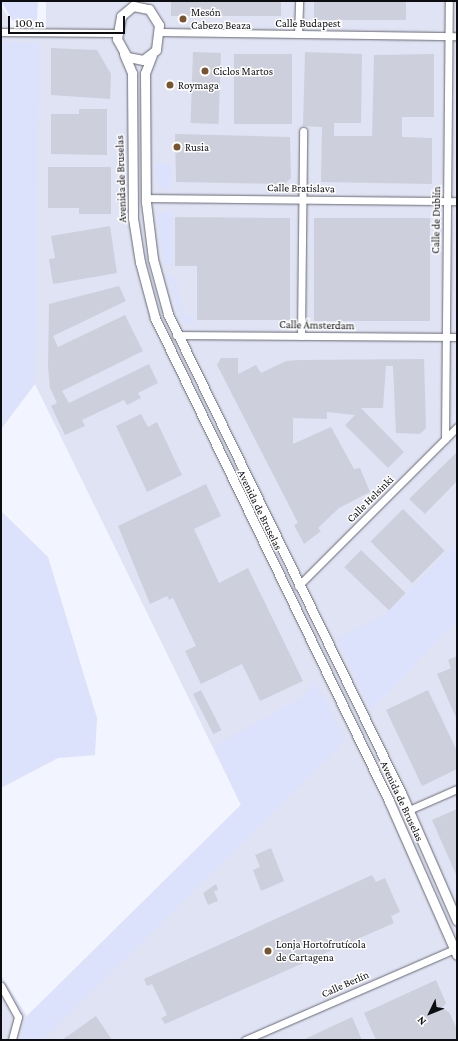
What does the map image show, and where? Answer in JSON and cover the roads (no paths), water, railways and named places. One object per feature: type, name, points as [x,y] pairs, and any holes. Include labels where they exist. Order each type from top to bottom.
[{"type":"main road","points":[[132,1],[124,12],[117,33],[124,54],[138,61],[152,55],[160,32],[154,13],[147,1]]},
{"type":"main road","points":[[124,12],[139,6],[154,13]]},
{"type":"main road","name":"Avenida de Bruselas","points":[[124,54],[132,73],[132,198],[140,262],[163,339],[396,816],[456,950]]},
{"type":"main road","name":"Avenida de Bruselas","points":[[152,55],[145,73],[146,198],[156,273],[176,335],[409,810],[457,921]]},
{"type":"main road","points":[[132,198],[146,198]]},
{"type":"main road","points":[[163,339],[176,335]]},
{"type":"main road","points":[[287,592],[298,586]]},
{"type":"main road","points":[[359,739],[370,732]]},
{"type":"main road","points":[[396,816],[409,810]]},
{"type":"street","points":[[298,1],[298,34]]},
{"type":"street","name":"Calle de Dublín","points":[[445,439],[449,1]]},
{"type":"street","points":[[1,32],[117,33]]},
{"type":"street","name":"Calle Budapest","points":[[160,32],[457,36]]},
{"type":"street","points":[[301,336],[302,131]]},
{"type":"street","name":"Calle Bratislava","points":[[146,198],[457,201]]},
{"type":"street","name":"Calle Ámsterdam","points":[[176,335],[457,337]]},
{"type":"street","name":"Calle Helsinki","points":[[298,586],[457,427]]},
{"type":"street","points":[[409,810],[457,789]]},
{"type":"street","name":"Calle Berlín","points":[[245,1040],[456,950]]},
{"type":"street","points":[[1,986],[18,1017],[12,1040]]},
{"type":"place","name":"Mesón Cabezo Beaza","points":[[183,19]]},
{"type":"place","name":"Ciclos Martos","points":[[205,71]]},
{"type":"place","name":"Roymaga","points":[[170,85]]},
{"type":"place","name":"Rusia","points":[[177,147]]},
{"type":"place","name":"Lonja Hortofrutícola de Cartagena","points":[[268,951]]}]
